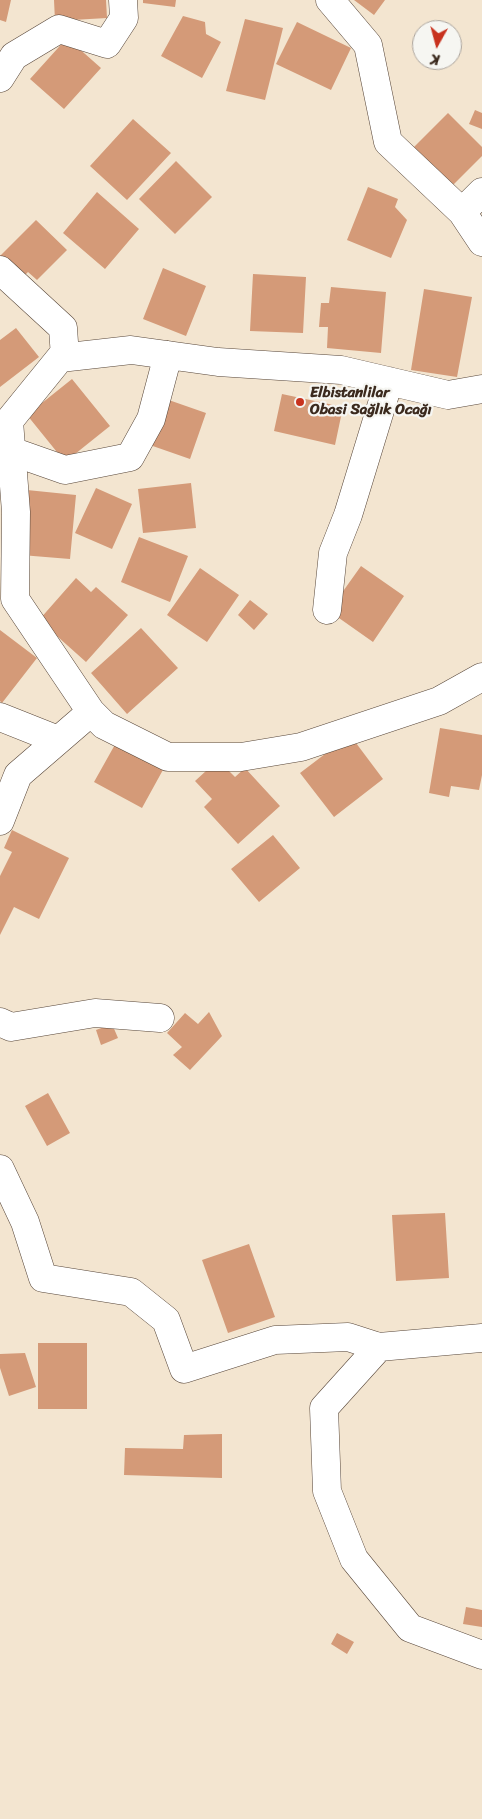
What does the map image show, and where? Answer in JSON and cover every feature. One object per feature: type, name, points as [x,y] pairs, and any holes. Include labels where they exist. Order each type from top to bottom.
[{"type":"lane","points":[[0,78],[14,56],[59,29],[107,44],[124,18],[123,0]]},
{"type":"lane","points":[[330,0],[368,45],[388,142],[462,212],[482,242]]},
{"type":"lane","points":[[462,212],[482,192]]},
{"type":"lane","points":[[0,270],[63,328],[65,357]]},
{"type":"lane","points":[[482,389],[448,395],[340,370],[218,362],[131,350],[60,358],[9,421],[16,512],[15,599],[91,712],[104,724],[168,757],[241,757],[301,746],[439,701],[482,677]]},
{"type":"lane","points":[[11,451],[65,470],[130,457],[151,418],[168,355]]},
{"type":"lane","points":[[327,610],[332,553],[348,515],[389,381]]},
{"type":"lane","points":[[0,821],[18,775],[91,712]]},
{"type":"lane","points":[[0,717],[58,740]]},
{"type":"lane","points":[[0,1022],[11,1027],[95,1013],[160,1018]]},
{"type":"lane","points":[[0,1169],[25,1222],[43,1278],[131,1292],[166,1320],[184,1369],[275,1340],[348,1337],[379,1347],[482,1338]]},
{"type":"lane","points":[[379,1347],[324,1408],[327,1491],[354,1559],[410,1628],[482,1655]]},
{"type":"building","points":[[0,0],[11,0],[6,22],[0,20]]},
{"type":"building","points":[[54,0],[106,0],[107,18],[55,21]]},
{"type":"building","points":[[143,0],[176,0],[175,7],[143,3]]},
{"type":"building","points":[[354,0],[385,0],[374,15]]},
{"type":"building","points":[[183,16],[205,22],[206,34],[221,42],[202,78],[161,56]]},
{"type":"building","points":[[245,19],[283,28],[265,100],[226,91]]},
{"type":"building","points":[[297,22],[351,48],[331,90],[276,64]]},
{"type":"building","points":[[67,38],[101,68],[64,109],[30,79]]},
{"type":"building","points":[[475,110],[482,113],[482,129],[469,124]]},
{"type":"building","points":[[448,113],[482,147],[482,156],[445,193],[407,154]]},
{"type":"building","points":[[133,119],[171,153],[127,200],[90,166]]},
{"type":"building","points":[[176,161],[212,197],[175,234],[139,199]]},
{"type":"building","points":[[368,187],[398,199],[395,207],[407,220],[391,258],[347,240]]},
{"type":"building","points":[[97,192],[139,229],[105,269],[63,233]]},
{"type":"building","points":[[36,220],[67,250],[37,280],[28,272],[22,278],[0,256]]},
{"type":"building","points":[[163,268],[206,286],[186,336],[143,319]]},
{"type":"building","points":[[253,274],[306,277],[303,333],[250,331]]},
{"type":"building","points":[[331,287],[386,292],[381,353],[327,348],[328,327],[319,327],[321,303],[329,303]]},
{"type":"building","points":[[424,289],[472,297],[457,377],[411,370]]},
{"type":"building","points":[[16,328],[39,357],[0,387],[0,340]]},
{"type":"building","points":[[72,379],[110,426],[65,462],[27,415]]},
{"type":"building","points":[[282,394],[343,407],[335,445],[274,431]]},
{"type":"building","points":[[163,398],[206,413],[190,459],[147,444]]},
{"type":"building","points":[[191,483],[196,528],[143,533],[138,489]]},
{"type":"building","points":[[96,488],[132,504],[112,549],[75,533]]},
{"type":"building","points":[[27,490],[76,495],[70,559],[21,555]]},
{"type":"building","points":[[139,537],[188,556],[170,602],[121,582]]},
{"type":"building","points":[[361,566],[404,596],[373,642],[329,611]]},
{"type":"building","points":[[200,568],[239,595],[207,642],[167,615]]},
{"type":"building","points":[[76,578],[91,592],[96,587],[128,615],[86,662],[39,620]]},
{"type":"building","points":[[250,600],[268,614],[254,630],[238,615]]},
{"type":"building","points":[[141,628],[178,668],[127,714],[91,673]]},
{"type":"building","points":[[0,630],[37,658],[2,703],[0,701]]},
{"type":"building","points":[[440,728],[482,735],[482,775],[479,790],[451,786],[449,797],[429,793]]},
{"type":"building","points":[[350,735],[383,779],[334,817],[300,773]]},
{"type":"building","points":[[117,741],[164,768],[142,808],[94,782]]},
{"type":"building","points":[[218,760],[235,777],[245,768],[280,806],[238,844],[204,807],[212,799],[195,781]]},
{"type":"building","points":[[12,830],[69,858],[39,919],[14,907],[0,935],[0,876],[12,852],[4,848]]},
{"type":"building","points":[[273,835],[300,868],[259,902],[231,869]]},
{"type":"building","points":[[209,1012],[222,1036],[190,1070],[173,1055],[182,1047],[167,1033],[185,1013],[198,1024]]},
{"type":"building","points":[[112,1024],[118,1038],[101,1045],[96,1030]]},
{"type":"building","points":[[48,1093],[70,1133],[47,1146],[25,1106]]},
{"type":"building","points":[[445,1213],[449,1278],[396,1281],[392,1215]]},
{"type":"building","points":[[249,1244],[275,1317],[228,1333],[202,1260]]},
{"type":"building","points":[[38,1343],[87,1343],[87,1409],[38,1409]]},
{"type":"building","points":[[25,1353],[36,1387],[9,1396],[0,1368],[0,1354]]},
{"type":"building","points":[[222,1434],[222,1478],[124,1475],[125,1448],[183,1449],[184,1435]]},
{"type":"building","points":[[466,1607],[482,1610],[482,1627],[463,1624]]},
{"type":"building","points":[[337,1633],[354,1642],[347,1654],[331,1644]]},
{"type":"place","name":"Elbistanlilar Obasi Sağlık Ocağı","points":[[300,402]]}]
